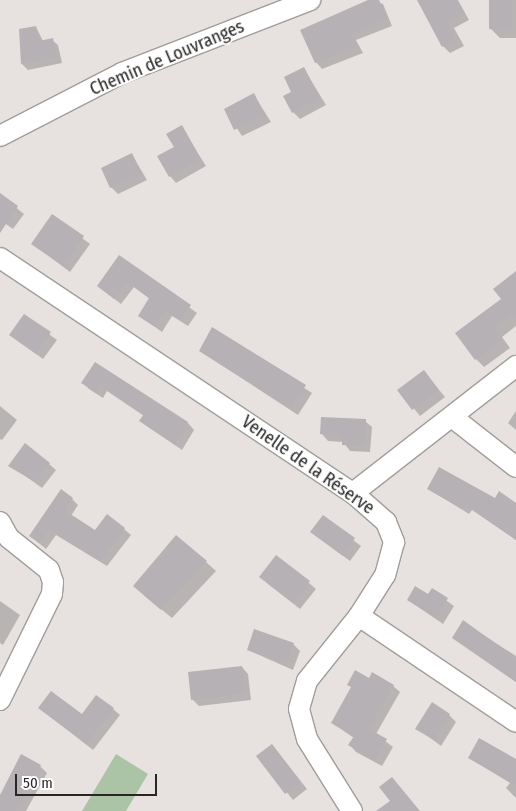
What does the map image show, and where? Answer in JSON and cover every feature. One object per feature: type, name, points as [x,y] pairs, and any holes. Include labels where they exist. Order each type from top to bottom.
[{"type":"street","name":"Chemin de Louvranges","points":[[0,136],[122,74],[310,0]]},
{"type":"street","name":"Venelle de la Réserve","points":[[0,258],[353,493],[386,522],[394,542],[382,582],[360,616],[307,681],[299,709],[307,739],[352,811]]},
{"type":"street","points":[[353,493],[383,465],[452,417],[516,366]]},
{"type":"street","points":[[452,417],[516,467]]},
{"type":"street","points":[[0,522],[9,538],[49,570],[53,582],[52,594],[0,700]]},
{"type":"street","points":[[360,616],[516,722]]},
{"type":"green space","points":[[116,754],[148,774],[126,811],[82,811]]},
{"type":"building","points":[[368,0],[379,0],[387,19],[351,34],[358,47],[315,63],[300,30]]},
{"type":"building","points":[[417,0],[457,0],[464,13],[448,21],[455,40],[442,47]]},
{"type":"building","points":[[489,0],[512,0],[512,29],[489,29]]},
{"type":"building","points":[[36,26],[39,41],[53,38],[57,57],[21,64],[19,29]]},
{"type":"building","points":[[304,67],[320,98],[292,113],[283,96],[291,92],[284,77]]},
{"type":"building","points":[[254,93],[265,115],[234,130],[224,109]]},
{"type":"building","points":[[182,125],[201,159],[169,177],[157,156],[174,147],[166,134]]},
{"type":"building","points":[[132,153],[142,174],[110,188],[101,168]]},
{"type":"building","points":[[0,193],[18,206],[0,233]]},
{"type":"building","points":[[52,214],[84,236],[63,266],[31,244]]},
{"type":"building","points":[[119,255],[191,305],[181,320],[165,310],[155,327],[138,316],[149,298],[127,282],[114,299],[97,286]]},
{"type":"building","points":[[516,271],[516,318],[512,314],[494,328],[503,339],[475,360],[455,333],[501,299],[493,289]]},
{"type":"building","points":[[24,314],[51,332],[36,354],[9,335]]},
{"type":"building","points":[[212,327],[306,385],[291,409],[199,351]]},
{"type":"building","points":[[95,362],[188,422],[175,444],[139,421],[144,414],[100,385],[96,392],[81,383]]},
{"type":"building","points":[[424,370],[439,390],[412,410],[397,390]]},
{"type":"building","points":[[321,417],[366,419],[364,446],[342,445],[342,436],[320,434]]},
{"type":"building","points":[[25,443],[50,463],[35,482],[8,466]]},
{"type":"building","points":[[439,467],[495,498],[499,491],[516,503],[516,540],[465,504],[462,509],[427,489]]},
{"type":"building","points":[[61,489],[73,498],[64,510],[95,530],[107,514],[125,528],[100,561],[49,529],[39,543],[29,536]]},
{"type":"building","points":[[323,515],[355,538],[343,556],[310,532]]},
{"type":"building","points":[[176,535],[207,561],[161,610],[133,586]]},
{"type":"building","points":[[276,555],[310,581],[293,603],[259,577]]},
{"type":"building","points":[[415,586],[428,594],[432,588],[448,598],[436,618],[407,600]]},
{"type":"building","points":[[463,620],[516,658],[516,682],[452,638]]},
{"type":"building","points":[[254,629],[294,643],[286,664],[247,650]]},
{"type":"building","points":[[242,666],[245,693],[191,700],[188,672]]},
{"type":"building","points":[[355,670],[369,678],[372,672],[394,685],[369,729],[387,739],[375,761],[348,745],[354,736],[331,723],[351,687],[347,685]]},
{"type":"building","points":[[51,691],[82,714],[96,695],[114,708],[86,744],[38,708]]},
{"type":"building","points":[[432,702],[450,714],[434,740],[415,729]]},
{"type":"building","points":[[479,738],[516,759],[516,785],[468,758]]},
{"type":"building","points":[[272,744],[301,782],[285,794],[256,756]]},
{"type":"building","points":[[21,754],[41,765],[16,811],[0,811],[0,795]]},
{"type":"building","points":[[392,777],[420,811],[376,811],[390,801],[379,787]]}]
